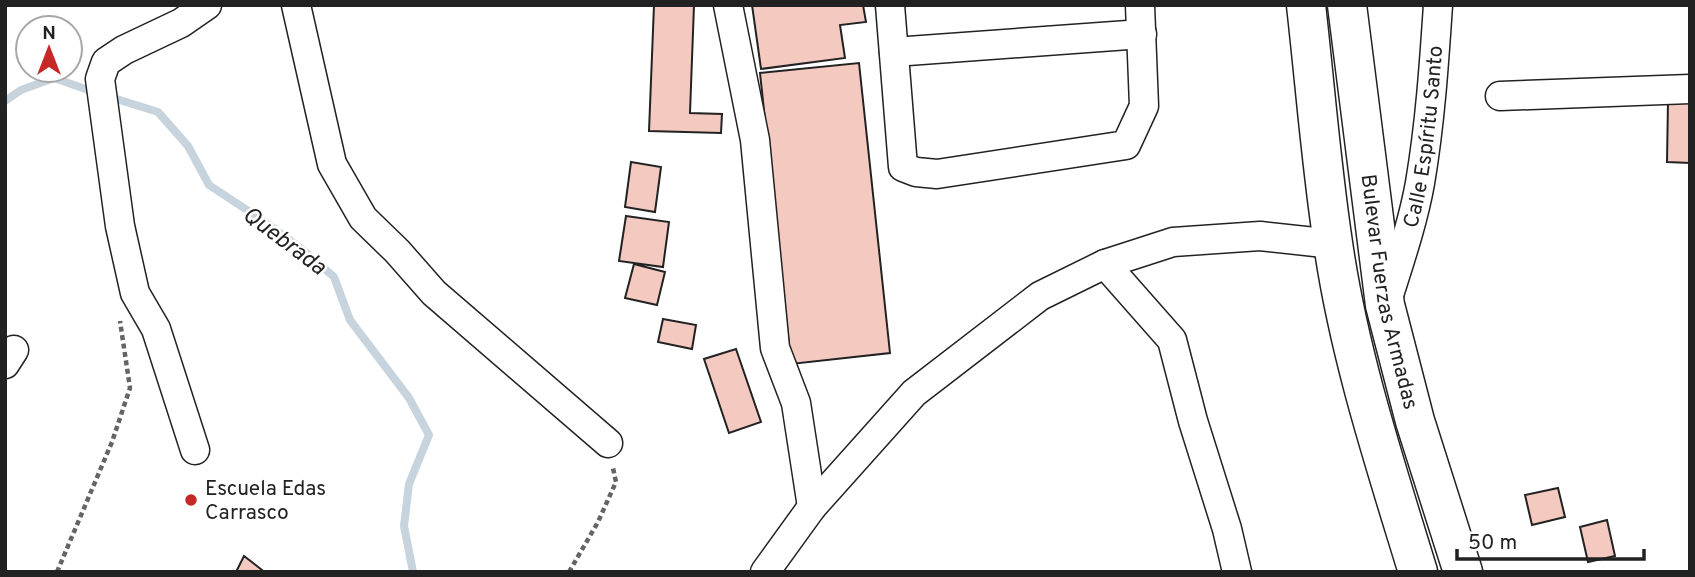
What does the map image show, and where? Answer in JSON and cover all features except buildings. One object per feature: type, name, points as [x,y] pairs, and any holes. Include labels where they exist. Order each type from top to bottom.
[{"type":"highway","name":"Bulevar Fuerzas Armadas","points":[[1306,5],[1333,244],[1351,339],[1418,572]]},
{"type":"highway","name":"Bulevar Fuerzas Armadas","points":[[1347,5],[1385,306],[1415,421],[1463,572]]},
{"type":"street","points":[[195,450],[156,329],[135,293],[120,226],[100,79],[106,62],[124,50],[181,23],[206,5]]},
{"type":"street","points":[[296,5],[332,164],[363,218],[434,293],[608,443]]},
{"type":"street","points":[[728,5],[755,140],[775,348],[796,403],[812,507]]},
{"type":"street","points":[[890,5],[903,167],[916,172],[937,174],[1126,145],[1144,106],[1140,5]]},
{"type":"street","name":"Calle Espíritu Santo","points":[[1385,306],[1406,243],[1420,185],[1432,103],[1438,5]]},
{"type":"street","points":[[894,52],[1142,34]]},
{"type":"street","points":[[1500,96],[1690,89]]},
{"type":"street","points":[[765,572],[812,507],[915,393],[1040,296],[1105,264],[1173,242],[1260,236],[1333,244]]},
{"type":"street","points":[[1105,264],[1172,340],[1237,572]]},
{"type":"path","points":[[57,572],[111,442],[130,388],[118,314]]},
{"type":"path","points":[[569,572],[598,522],[616,482],[608,443]]},
{"type":"waterway","name":"Quebrada","points":[[5,101],[21,90],[54,78],[94,92]]},
{"type":"waterway","name":"Quebrada","points":[[107,96],[158,112],[188,146],[209,185],[265,222],[334,277],[350,320],[409,398],[429,435],[409,484],[404,526],[413,572]]},
{"type":"place","name":"Escuela Edas Carrasco","points":[[191,500]]}]
